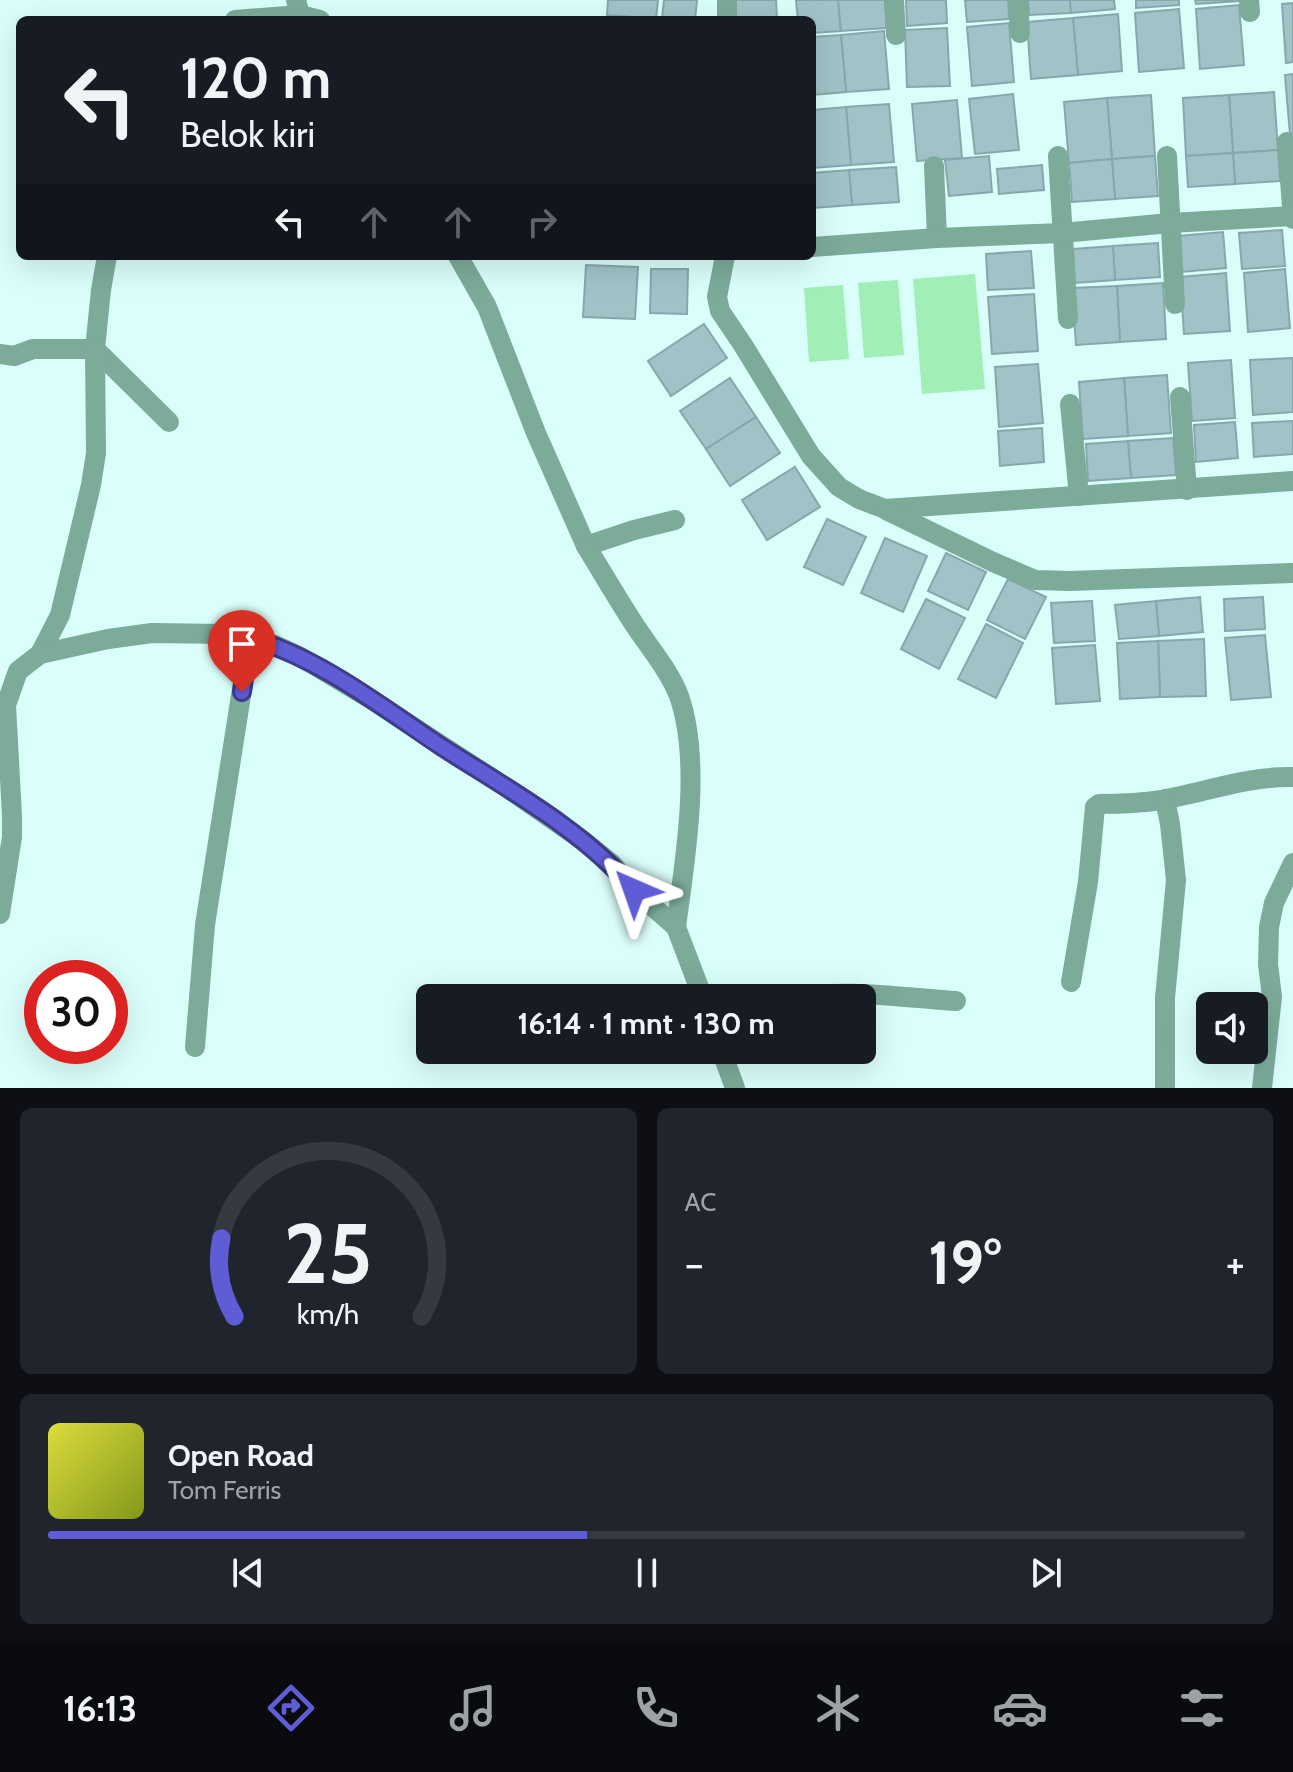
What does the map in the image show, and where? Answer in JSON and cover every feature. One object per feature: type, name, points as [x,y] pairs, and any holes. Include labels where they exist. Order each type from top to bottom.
[{"type":"street","points":[[894,0],[896,35]]},
{"type":"street","points":[[1018,0],[1020,33]]},
{"type":"street","points":[[254,16],[298,7]]},
{"type":"street","points":[[816,247],[1293,217],[1287,142]]},
{"type":"street","points":[[1058,156],[1068,319]]},
{"type":"street","points":[[1167,156],[1175,304]]},
{"type":"street","points":[[934,166],[937,238]]},
{"type":"street","points":[[40,654],[60,615],[91,485],[96,453],[95,349],[106,260]]},
{"type":"street","points":[[461,260],[487,307],[536,433],[586,546],[671,679],[679,697],[689,744],[688,841],[676,927]]},
{"type":"street","points":[[724,260],[717,297],[720,311],[811,456],[839,487],[859,499],[1035,580],[1293,573]]},
{"type":"street","points":[[0,354],[14,356],[33,349],[95,349],[169,422]]},
{"type":"street","points":[[1180,397],[1187,490]]},
{"type":"street","points":[[1070,404],[1079,496]]},
{"type":"street","points":[[885,509],[1293,481],[1293,490]]},
{"type":"street","points":[[586,546],[675,520]]},
{"type":"street","points":[[0,914],[12,837],[6,705],[9,672],[40,654],[108,639],[152,633],[225,634],[275,645],[299,656],[372,700],[585,842],[676,927],[698,984]]},
{"type":"street","points":[[195,1047],[205,925],[250,638]]},
{"type":"street","points":[[1071,982],[1088,882],[1095,807],[1099,804],[1165,799],[1220,785],[1293,777]]},
{"type":"street","points":[[1165,799],[1176,880],[1165,998],[1165,1088]]},
{"type":"street","points":[[1262,1088],[1272,997],[1269,927],[1283,904],[1293,863]]},
{"type":"street","points":[[876,996],[956,1001]]},
{"type":"street","points":[[726,1064],[735,1088]]},
{"type":"green space","points":[[975,274],[985,389],[922,394],[913,279]]},
{"type":"green space","points":[[898,280],[904,355],[864,358],[858,283]]},
{"type":"green space","points":[[843,285],[849,359],[809,362],[804,288]]},
{"type":"building","points":[[608,0],[658,0],[656,16],[607,15]]},
{"type":"building","points":[[664,0],[697,0],[695,16],[662,16]]},
{"type":"building","points":[[728,0],[776,0],[777,16],[730,16]]},
{"type":"building","points":[[796,0],[838,0],[841,31],[816,33],[816,16],[798,16]]},
{"type":"building","points":[[838,0],[885,0],[887,28],[841,31]]},
{"type":"building","points":[[906,0],[946,0],[947,23],[907,26]]},
{"type":"building","points":[[965,0],[1008,0],[1009,19],[967,22]]},
{"type":"building","points":[[1028,0],[1070,0],[1071,13],[1029,15]]},
{"type":"building","points":[[1070,0],[1114,0],[1115,9],[1071,13]]},
{"type":"building","points":[[1136,0],[1179,0],[1179,5],[1136,8]]},
{"type":"building","points":[[1195,0],[1240,0],[1240,1],[1196,4]]},
{"type":"building","points":[[1293,3],[1293,62],[1286,63],[1282,4]]},
{"type":"building","points":[[1239,5],[1244,65],[1200,69],[1196,9]]},
{"type":"building","points":[[1179,9],[1184,68],[1139,72],[1135,13]]},
{"type":"building","points":[[1118,14],[1122,71],[1078,75],[1073,18]]},
{"type":"building","points":[[1073,18],[1078,75],[1031,79],[1027,22]]},
{"type":"building","points":[[1009,23],[1014,82],[972,86],[967,27]]},
{"type":"building","points":[[947,28],[950,86],[907,87],[905,30]]},
{"type":"building","points":[[884,31],[889,89],[846,92],[841,35]]},
{"type":"building","points":[[841,35],[846,92],[816,95],[816,37]]},
{"type":"building","points":[[1293,74],[1293,134],[1290,135],[1285,75]]},
{"type":"building","points":[[1274,92],[1278,150],[1233,153],[1229,95]]},
{"type":"building","points":[[1013,94],[1019,150],[975,154],[969,99]]},
{"type":"building","points":[[1151,95],[1155,156],[1112,159],[1107,98]]},
{"type":"building","points":[[1229,95],[1233,153],[1186,156],[1183,98]]},
{"type":"building","points":[[1107,98],[1112,159],[1069,163],[1064,102]]},
{"type":"building","points":[[957,100],[962,158],[917,161],[912,104]]},
{"type":"building","points":[[889,104],[894,162],[851,165],[846,107]]},
{"type":"building","points":[[846,107],[851,165],[816,168],[816,110]]},
{"type":"building","points":[[1278,150],[1280,181],[1235,184],[1233,153]]},
{"type":"building","points":[[1233,153],[1235,184],[1188,187],[1186,156]]},
{"type":"building","points":[[989,156],[992,192],[949,196],[945,160]]},
{"type":"building","points":[[1155,156],[1158,196],[1115,199],[1112,159]]},
{"type":"building","points":[[1112,159],[1115,199],[1072,202],[1069,163]]},
{"type":"building","points":[[1042,165],[1044,190],[999,194],[997,169]]},
{"type":"building","points":[[896,167],[899,202],[852,205],[849,170]]},
{"type":"building","points":[[849,170],[852,205],[816,208],[816,173]]},
{"type":"building","points":[[1282,230],[1285,266],[1242,269],[1239,233]]},
{"type":"building","points":[[1223,232],[1226,268],[1181,272],[1178,236]]},
{"type":"building","points":[[1158,243],[1160,277],[1115,280],[1113,246]]},
{"type":"building","points":[[1113,246],[1115,280],[1075,283],[1073,249]]},
{"type":"building","points":[[1031,251],[1034,288],[988,290],[986,254]]},
{"type":"building","points":[[586,265],[638,267],[635,319],[583,317]]},
{"type":"building","points":[[651,269],[688,269],[687,314],[650,313]]},
{"type":"building","points":[[1285,269],[1290,328],[1248,332],[1244,273]]},
{"type":"building","points":[[1226,273],[1230,331],[1184,334],[1180,277]]},
{"type":"building","points":[[1163,283],[1166,339],[1120,342],[1117,286]]},
{"type":"building","points":[[1117,286],[1120,342],[1076,345],[1072,288]]},
{"type":"building","points":[[1034,294],[1038,351],[992,354],[988,297]]},
{"type":"building","points":[[704,324],[727,358],[671,396],[648,361]]},
{"type":"building","points":[[1293,358],[1293,412],[1253,415],[1250,360]]},
{"type":"building","points":[[1231,360],[1235,418],[1192,421],[1188,363]]},
{"type":"building","points":[[1038,364],[1043,423],[999,427],[995,367]]},
{"type":"building","points":[[1167,375],[1171,433],[1128,436],[1124,378]]},
{"type":"building","points":[[730,378],[756,417],[706,449],[680,411]]},
{"type":"building","points":[[1124,378],[1128,436],[1083,439],[1079,382]]},
{"type":"building","points":[[756,417],[780,453],[730,486],[706,449]]},
{"type":"building","points":[[1293,421],[1293,454],[1254,457],[1252,423]]},
{"type":"building","points":[[1235,422],[1238,458],[1196,462],[1194,425]]},
{"type":"building","points":[[1042,428],[1044,462],[1000,466],[998,431]]},
{"type":"building","points":[[1173,438],[1176,475],[1131,478],[1128,441]]},
{"type":"building","points":[[1128,441],[1131,478],[1088,481],[1086,444]]},
{"type":"building","points":[[795,467],[820,507],[767,540],[742,500]]},
{"type":"building","points":[[827,519],[866,537],[843,585],[804,567]]},
{"type":"building","points":[[885,538],[927,556],[903,612],[861,593]]},
{"type":"building","points":[[946,553],[986,572],[968,610],[928,591]]},
{"type":"building","points":[[1008,579],[1046,597],[1025,639],[987,620]]},
{"type":"building","points":[[1200,597],[1203,632],[1159,636],[1156,601]]},
{"type":"building","points":[[1263,597],[1265,629],[1225,631],[1224,599]]},
{"type":"building","points":[[926,599],[965,618],[939,669],[901,649]]},
{"type":"building","points":[[1092,601],[1095,641],[1054,643],[1051,603]]},
{"type":"building","points":[[1156,601],[1159,636],[1119,639],[1115,605]]},
{"type":"building","points":[[986,624],[1023,643],[996,698],[958,679]]},
{"type":"building","points":[[1265,635],[1271,697],[1231,700],[1225,638]]},
{"type":"building","points":[[1204,639],[1206,696],[1160,697],[1158,641]]},
{"type":"building","points":[[1158,641],[1160,697],[1120,699],[1117,643]]},
{"type":"building","points":[[1095,645],[1100,701],[1056,704],[1052,648]]},
{"type":"route","points":[[242,692],[250,638],[299,656],[372,700],[585,842],[612,864],[634,890]]}]
